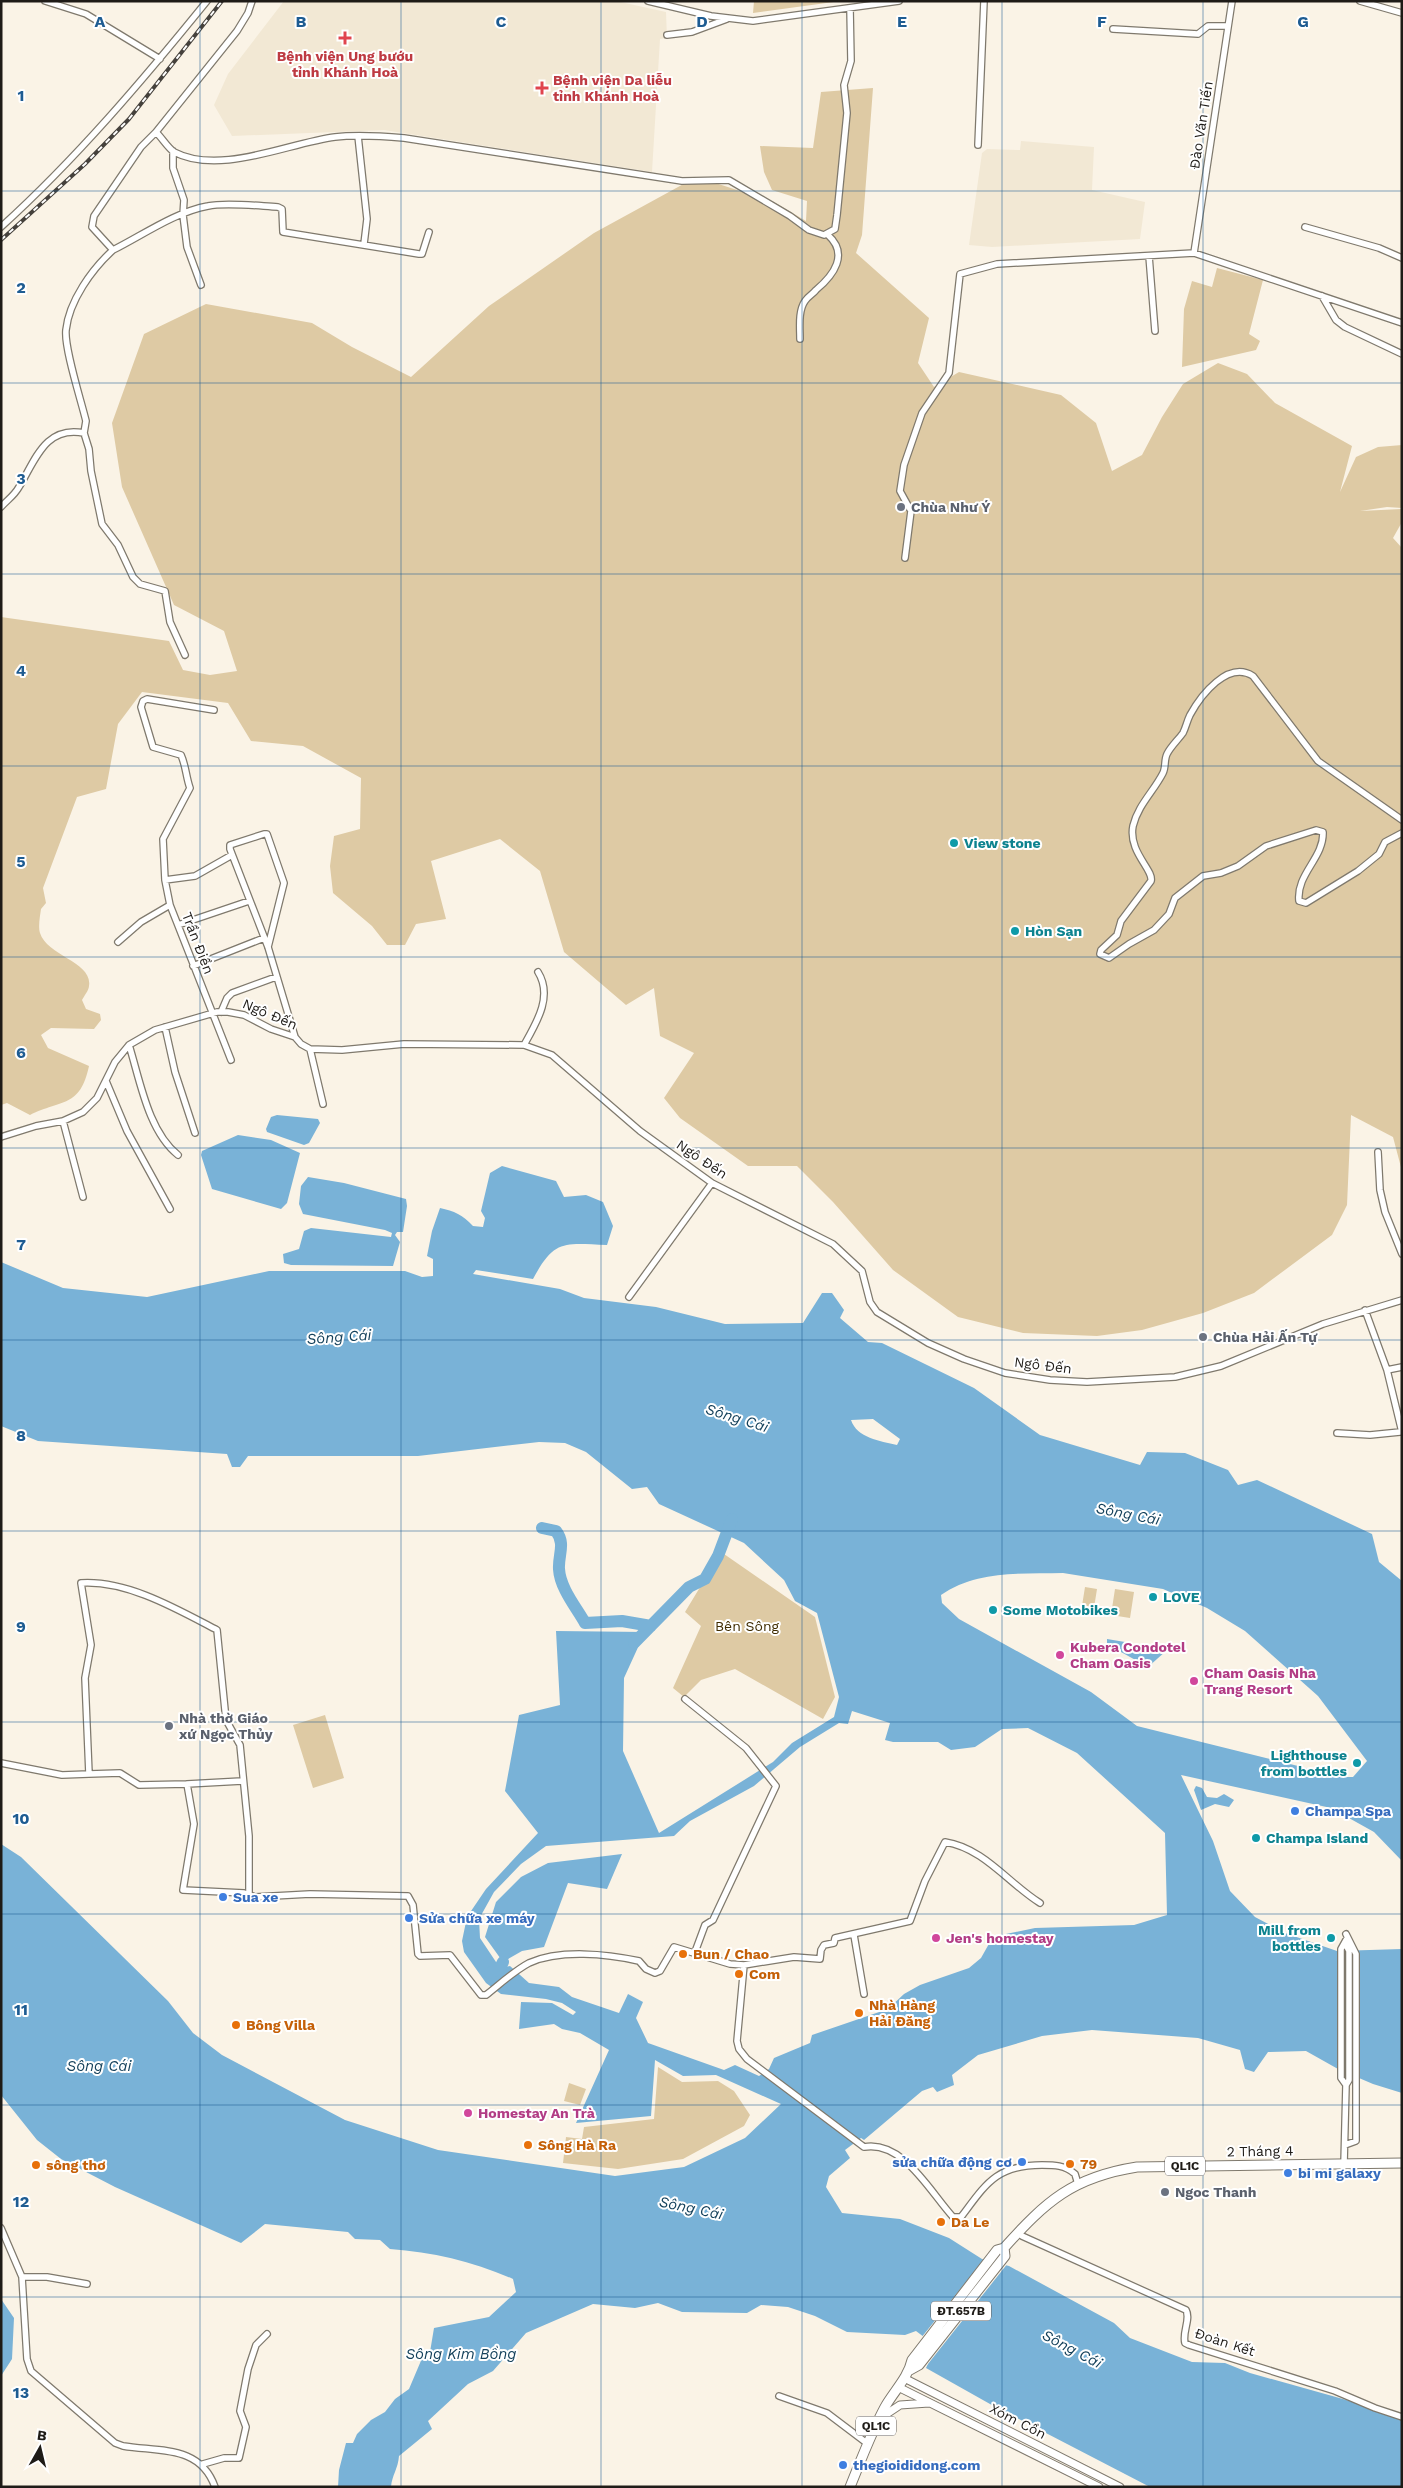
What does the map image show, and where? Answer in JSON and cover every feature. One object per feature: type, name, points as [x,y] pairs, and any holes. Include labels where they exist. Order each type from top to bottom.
[{"type":"main road","name":"2 Tháng 4","points":[[1001,2249],[1044,2206],[1064,2190],[1099,2175],[1137,2167],[1402,2163]]},
{"type":"main road","name":"ĐT.657B","points":[[910,2370],[912,2360],[1001,2249]]},
{"type":"main road","name":"QL1C","points":[[850,2487],[879,2419],[910,2370]]},
{"type":"street","points":[[45,1],[86,14],[160,60]]},
{"type":"street","points":[[1,227],[61,169],[160,60],[208,1]]},
{"type":"street","points":[[113,250],[92,227],[92,222],[142,147],[237,31],[248,13],[252,1]]},
{"type":"street","points":[[648,1],[752,21],[899,1]]},
{"type":"street","points":[[978,145],[984,1]]},
{"type":"street","name":"Đào Văn Tiến","points":[[1194,253],[1232,1]]},
{"type":"street","points":[[1360,1],[1402,13]]},
{"type":"street","points":[[828,235],[836,224],[845,134],[847,113],[843,92],[851,61],[850,8]]},
{"type":"street","points":[[667,35],[692,32],[729,18]]},
{"type":"street","points":[[1113,29],[1198,34],[1208,26],[1228,26]]},
{"type":"street","points":[[156,132],[173,151],[193,158],[233,159],[309,141],[358,136],[404,138],[682,180],[723,179],[740,185],[809,230],[828,235],[837,248],[837,264],[830,277],[804,302],[800,319],[800,339]]},
{"type":"street","points":[[358,136],[367,219],[364,244]]},
{"type":"street","points":[[173,151],[173,168],[184,200],[183,215],[187,247],[201,285]]},
{"type":"street","points":[[185,655],[170,622],[165,591],[140,584],[133,577],[118,545],[102,524],[91,471],[89,448],[84,433],[86,420],[66,342],[66,330],[72,308],[80,292],[113,250],[183,215],[216,205],[278,207],[282,210],[283,232],[421,254],[429,232]]},
{"type":"street","points":[[1305,227],[1379,248],[1402,258]]},
{"type":"street","points":[[905,558],[911,511],[900,491],[904,465],[922,413],[949,373],[960,274],[996,264],[1194,253],[1402,323]]},
{"type":"street","points":[[1149,256],[1155,331]]},
{"type":"street","points":[[1322,296],[1336,320],[1346,327],[1402,354]]},
{"type":"street","points":[[1,508],[18,490],[46,444],[66,431],[84,433]]},
{"type":"street","points":[[1402,820],[1318,761],[1253,676],[1240,670],[1228,673],[1197,706],[1182,734],[1166,755],[1163,772],[1142,804],[1134,824],[1132,839],[1138,855],[1151,873],[1151,881],[1121,921],[1117,935],[1101,950],[1100,954],[1109,958],[1129,944],[1149,935],[1170,914],[1175,898],[1194,882],[1207,874],[1221,873],[1245,862],[1266,846],[1316,830],[1323,832],[1319,848],[1303,877],[1299,890],[1299,901],[1306,903],[1348,879],[1379,854],[1388,839],[1402,833]]},
{"type":"street","name":"Trần Điền","points":[[214,710],[155,700],[143,701],[143,718],[153,748],[181,756],[190,788],[163,838],[165,880],[170,905],[211,1014],[231,1060]]},
{"type":"street","points":[[268,947],[284,883],[267,834],[230,844],[232,855],[268,947],[295,1037]]},
{"type":"street","points":[[165,880],[195,876],[232,855]]},
{"type":"street","points":[[178,925],[249,900]]},
{"type":"street","points":[[118,942],[141,922],[170,905]]},
{"type":"street","points":[[193,966],[264,938]]},
{"type":"street","points":[[524,1044],[540,1014],[545,991],[544,982],[538,972]]},
{"type":"street","points":[[222,1012],[227,998],[232,993],[276,977]]},
{"type":"street","name":"Ngô Đến","points":[[1,1137],[36,1126],[64,1121],[83,1112],[91,1106],[119,1056],[129,1045],[149,1033],[165,1027],[222,1012],[244,1015],[271,1029],[295,1037],[301,1044],[310,1049],[342,1050],[404,1044],[524,1044],[552,1055],[640,1130],[712,1183],[832,1244],[862,1271],[870,1302],[877,1312],[909,1333],[964,1359],[1028,1378],[1087,1382],[1139,1380],[1199,1372],[1249,1356],[1288,1337],[1365,1310],[1402,1300]]},
{"type":"street","points":[[165,1027],[175,1072],[195,1134]]},
{"type":"street","points":[[129,1045],[151,1115],[169,1148],[178,1155]]},
{"type":"street","points":[[310,1049],[323,1104]]},
{"type":"street","points":[[106,1081],[127,1131],[170,1210]]},
{"type":"street","points":[[64,1121],[83,1197]]},
{"type":"street","points":[[1378,1152],[1380,1190],[1385,1212],[1402,1254]]},
{"type":"street","points":[[629,1297],[712,1183]]},
{"type":"street","points":[[1337,1433],[1370,1435],[1401,1432],[1399,1406],[1365,1310]]},
{"type":"street","points":[[1387,1370],[1402,1367]]},
{"type":"street","points":[[89,1774],[85,1678],[91,1645],[80,1583],[114,1584],[166,1604],[217,1630],[226,1720],[240,1745],[242,1781],[249,1836],[249,1895]]},
{"type":"street","points":[[685,1699],[740,1742],[772,1779],[776,1787],[713,1920],[705,1925],[695,1952]]},
{"type":"street","points":[[1,1763],[62,1775],[120,1773],[139,1784],[242,1781]]},
{"type":"street","points":[[187,1784],[194,1824],[183,1890],[255,1897],[310,1894],[408,1896],[413,1905],[418,1954],[420,1956],[450,1954],[479,1993],[484,1996],[521,1968],[547,1958],[596,1954],[639,1960],[646,1970],[657,1973],[674,1947],[730,1964],[744,1965],[794,1958],[820,1959],[821,1950],[824,1945],[834,1943],[835,1938],[910,1921],[925,1881],[945,1842],[993,1863],[1010,1882],[1040,1904]]},
{"type":"street","points":[[854,1934],[864,1994]]},
{"type":"street","points":[[1344,2164],[1346,2085],[1349,2080],[1349,1951],[1346,1943],[1346,1934],[1356,1954],[1357,2096],[1356,2141],[1345,2145]]},
{"type":"street","points":[[1346,1943],[1341,1949],[1341,2078],[1346,2085]]},
{"type":"street","points":[[744,1965],[737,2041],[739,2049],[756,2066],[864,2147],[874,2145],[890,2150],[902,2158],[935,2198],[956,2219],[961,2217],[989,2181],[1006,2170],[1025,2166],[1060,2166],[1075,2174],[1078,2184]]},
{"type":"street","points":[[1,2228],[22,2277],[27,2359],[31,2371],[115,2442],[123,2446],[194,2458],[203,2464],[215,2487]]},
{"type":"street","name":"Đoàn Kết","points":[[1022,2236],[1095,2271],[1186,2310],[1188,2314],[1184,2338],[1185,2343],[1189,2345],[1336,2391],[1375,2408],[1402,2417]]},
{"type":"street","points":[[22,2277],[47,2277],[86,2284]]},
{"type":"street","points":[[203,2464],[224,2458],[239,2458],[242,2454],[246,2427],[240,2411],[245,2382],[256,2345],[267,2334]]},
{"type":"street","name":"Xóm Cồn","points":[[904,2378],[1120,2487]]},
{"type":"street","name":"Xóm Cồn","points":[[898,2387],[1099,2487]]},
{"type":"street","points":[[779,2396],[827,2413],[868,2444]]},
{"type":"street","points":[[879,2419],[900,2405],[930,2403]]},
{"type":"shaded area","points":[[284,1],[616,1],[666,12],[667,38],[660,39],[652,172],[384,130],[232,136],[214,105],[228,74]]},
{"type":"shaded area","points":[[1021,141],[1094,147],[1092,190],[1145,202],[1140,239],[992,247],[969,245],[982,153],[987,149],[1020,150]]},
{"type":"green space","points":[[754,1],[841,1],[753,13]]},
{"type":"green space","points":[[873,88],[862,235],[856,253],[929,318],[918,363],[934,387],[959,372],[1061,395],[1096,423],[1112,471],[1142,455],[1162,417],[1183,384],[1218,363],[1247,374],[1275,403],[1352,446],[1340,492],[1356,457],[1378,447],[1402,445],[1402,508],[1387,507],[1360,511],[1402,509],[1402,522],[1393,538],[1402,548],[1402,1171],[1393,1137],[1351,1115],[1347,1205],[1332,1235],[1254,1293],[1203,1313],[1142,1330],[1097,1336],[1023,1333],[958,1317],[893,1270],[833,1202],[797,1166],[748,1166],[680,1118],[664,1098],[694,1053],[660,1036],[654,988],[626,1005],[564,952],[540,871],[500,839],[431,861],[446,919],[416,924],[405,945],[387,945],[372,926],[333,893],[330,866],[334,836],[360,829],[361,778],[303,746],[251,741],[228,703],[142,692],[118,724],[106,789],[77,797],[43,888],[46,903],[41,909],[40,933],[44,941],[51,948],[84,971],[88,978],[89,986],[82,1000],[86,1009],[100,1014],[101,1020],[94,1029],[51,1028],[41,1035],[48,1048],[89,1066],[85,1080],[75,1096],[60,1104],[30,1115],[7,1103],[1,1105],[1,617],[169,641],[183,670],[210,675],[237,671],[224,631],[174,605],[122,487],[112,423],[144,334],[206,304],[312,323],[352,347],[411,377],[489,306],[594,233],[689,181],[700,178],[774,202],[806,221],[807,201],[772,190],[764,172],[760,146],[813,148],[821,92]]},
{"type":"green space","points":[[1217,268],[1263,280],[1249,334],[1260,341],[1256,350],[1182,367],[1184,309],[1192,281],[1212,287]]},
{"type":"green space","name":"Bên Sông","points":[[724,1554],[815,1617],[835,1697],[823,1719],[735,1669],[701,1680],[684,1697],[673,1688],[701,1626],[685,1612],[705,1579]]},
{"type":"green space","points":[[1085,1587],[1097,1589],[1093,1614],[1081,1612]]},
{"type":"green space","points":[[1115,1589],[1134,1592],[1130,1618],[1111,1615]]},
{"type":"green space","points":[[325,1715],[344,1778],[313,1788],[293,1725]]},
{"type":"green space","points":[[658,2067],[682,2082],[718,2081],[734,2091],[750,2115],[744,2126],[683,2159],[618,2169],[563,2163],[566,2137],[582,2139],[584,2127],[654,2119]]},
{"type":"green space","points":[[569,2083],[586,2089],[580,2105],[564,2101]]},
{"type":"water","points":[[277,1115],[318,1119],[320,1123],[309,1143],[304,1145],[267,1132],[266,1129],[271,1117]]},
{"type":"water","points":[[238,1135],[271,1140],[300,1153],[287,1203],[281,1209],[212,1189],[201,1155],[202,1151]]},
{"type":"water","points":[[502,1166],[556,1181],[564,1197],[586,1195],[603,1202],[613,1226],[607,1245],[581,1244],[562,1246],[548,1256],[533,1279],[476,1270],[473,1274],[560,1289],[584,1298],[656,1307],[725,1324],[803,1323],[822,1293],[832,1293],[844,1310],[840,1318],[868,1342],[882,1343],[974,1388],[1040,1435],[1140,1465],[1147,1452],[1185,1453],[1228,1470],[1238,1485],[1257,1480],[1372,1534],[1379,1562],[1402,1581],[1402,1861],[1374,1832],[1331,1808],[1181,1775],[1213,1841],[1230,1891],[1255,1917],[1285,1933],[1337,1951],[1402,1949],[1402,2093],[1373,2084],[1338,2069],[1306,2051],[1268,2052],[1254,2072],[1245,2069],[1240,2050],[1198,2038],[1092,2030],[1042,2036],[978,2055],[952,2075],[954,2085],[937,2092],[933,2087],[922,2091],[864,2140],[861,2138],[845,2150],[850,2158],[829,2176],[826,2187],[842,2213],[900,2219],[949,2238],[982,2259],[1009,2266],[1114,2323],[1130,2338],[1192,2362],[1225,2363],[1250,2373],[1402,2418],[1402,2487],[1150,2487],[990,2404],[926,2368],[936,2346],[916,2331],[905,2335],[847,2332],[815,2316],[788,2307],[761,2305],[747,2313],[682,2312],[658,2303],[635,2308],[593,2304],[526,2333],[493,2371],[468,2384],[428,2421],[432,2429],[399,2456],[391,2487],[338,2487],[339,2470],[346,2443],[353,2443],[357,2434],[371,2420],[385,2412],[395,2399],[409,2389],[423,2356],[430,2352],[434,2328],[489,2317],[516,2292],[513,2279],[453,2259],[390,2249],[380,2240],[355,2239],[348,2232],[265,2224],[241,2243],[115,2187],[61,2159],[37,2140],[1,2095],[1,1844],[21,1857],[168,2001],[193,2033],[222,2055],[345,2120],[438,2150],[615,2176],[684,2167],[745,2138],[781,2104],[716,2075],[683,2076],[655,2060],[651,2116],[576,2123],[609,2050],[580,2033],[562,2029],[554,2024],[519,2029],[521,2002],[552,2003],[573,2015],[576,2012],[562,2003],[546,1999],[501,1994],[486,1983],[464,1952],[462,1941],[467,1917],[486,1889],[538,1833],[505,1791],[519,1715],[560,1705],[556,1631],[645,1632],[624,1678],[623,1751],[659,1833],[773,1762],[792,1743],[834,1717],[839,1697],[817,1613],[795,1601],[784,1580],[744,1543],[659,1504],[647,1487],[632,1489],[586,1452],[565,1443],[539,1442],[418,1456],[248,1456],[240,1467],[232,1467],[227,1454],[38,1441],[1,1426],[1,1262],[63,1288],[147,1297],[269,1271],[405,1271],[422,1277],[433,1276],[433,1259],[427,1256],[432,1231],[440,1208],[458,1214],[473,1226],[483,1227],[485,1218],[481,1211],[490,1173]],"holes":[[[873,1419],[900,1439],[897,1445],[864,1435],[858,1431],[851,1420]],[[1063,1573],[1163,1589],[1207,1608],[1245,1631],[1318,1696],[1367,1761],[1353,1777],[1333,1777],[1314,1770],[1137,1726],[1091,1692],[959,1619],[942,1603],[941,1595],[969,1581],[985,1577]],[[852,1711],[890,1723],[885,1740],[893,1742],[938,1742],[951,1750],[975,1747],[1002,1729],[1028,1728],[1077,1753],[1165,1833],[1167,1915],[1134,1925],[1035,1928],[1001,1935],[990,1942],[981,1958],[969,1968],[920,1985],[904,1994],[888,2009],[812,2035],[810,2043],[774,2058],[769,2069],[759,2076],[735,2065],[724,2070],[648,2043],[636,2018],[643,2002],[628,1994],[619,2013],[572,1997],[559,1987],[529,1983],[510,1966],[500,1968],[480,1938],[479,1919],[494,1892],[521,1864],[546,1846],[674,1836],[690,1821],[754,1786],[800,1747],[839,1723],[848,1724]]]},
{"type":"water","points":[[308,1177],[344,1183],[406,1199],[407,1206],[403,1232],[397,1232],[395,1235],[400,1242],[393,1266],[291,1265],[284,1263],[283,1254],[299,1249],[304,1231],[311,1228],[391,1237],[392,1233],[385,1230],[303,1214],[299,1204],[301,1186]]},
{"type":"water","points":[[1107,1639],[1131,1643],[1147,1652],[1154,1646],[1166,1651],[1148,1667],[1121,1652],[1119,1646],[1112,1646],[1107,1643]]},
{"type":"water","points":[[1196,1786],[1202,1788],[1207,1797],[1217,1798],[1224,1794],[1234,1800],[1229,1807],[1215,1804],[1201,1810],[1194,1790]]},
{"type":"water","points":[[622,1854],[607,1889],[568,1883],[544,1947],[522,1951],[503,1962],[485,1937],[496,1902],[521,1877],[548,1863]]},
{"type":"water","points":[[1,2299],[14,2318],[12,2359],[1,2376]]},
{"type":"pier","points":[[986,2257],[1008,2263],[924,2369],[933,2347],[921,2338]]},
{"type":"waterway","points":[[634,1643],[689,1587],[705,1579],[718,1556],[732,1519]]},
{"type":"waterway","points":[[542,1528],[556,1531],[561,1540],[559,1569],[562,1583],[585,1623],[622,1621],[651,1626]]},
{"type":"waterway","points":[[490,1973],[500,1968],[503,1962]]},
{"type":"railway","points":[[1,240],[85,164],[129,119],[222,1]]},
{"type":"place","name":"Bệnh viện Ung bướu tỉnh Khánh Hoà","points":[[345,38]]},
{"type":"place","name":"Bệnh viện Da liễu tỉnh Khánh Hoà","points":[[542,88]]},
{"type":"place","name":"Chùa Như Ý","points":[[901,507]]},
{"type":"place","name":"View stone","points":[[954,843]]},
{"type":"place","name":"Hòn Sạn","points":[[1015,931]]},
{"type":"place","name":"Chùa Hải Ấn Tự","points":[[1203,1337]]},
{"type":"place","name":"LOVE","points":[[1153,1597]]},
{"type":"place","name":"Some Motobikes","points":[[993,1610]]},
{"type":"place","name":"Kubera Condotel Cham Oasis","points":[[1060,1655]]},
{"type":"place","name":"Cham Oasis Nha Trang Resort","points":[[1194,1681]]},
{"type":"place","name":"Nhà thờ Giáo xứ Ngọc Thủy","points":[[169,1726]]},
{"type":"place","name":"Lighthouse from bottles","points":[[1357,1763]]},
{"type":"place","name":"Champa Spa","points":[[1295,1811]]},
{"type":"place","name":"Champa Island","points":[[1256,1838]]},
{"type":"place","name":"Sua xe","points":[[223,1897]]},
{"type":"place","name":"Sửa chữa xe máy","points":[[409,1918]]},
{"type":"place","name":"Jen's homestay","points":[[936,1938]]},
{"type":"place","name":"Mill from bottles","points":[[1331,1938]]},
{"type":"place","name":"Bun / Chao","points":[[683,1954]]},
{"type":"place","name":"Com","points":[[739,1974]]},
{"type":"place","name":"Nhà Hàng Hải Đăng","points":[[859,2013]]},
{"type":"place","name":"Bông Villa","points":[[236,2025]]},
{"type":"place","name":"Homestay An Trà","points":[[468,2113]]},
{"type":"place","name":"Sông Hà Ra","points":[[528,2145]]},
{"type":"place","name":"sửa chữa động cơ","points":[[1022,2162]]},
{"type":"place","name":"79","points":[[1070,2164]]},
{"type":"place","name":"sông thơ","points":[[36,2165]]},
{"type":"place","name":"bi mi galaxy","points":[[1288,2173]]},
{"type":"place","name":"Ngoc Thanh","points":[[1165,2192]]},
{"type":"place","name":"Da Le","points":[[941,2222]]},
{"type":"place","name":"thegioididong.com","points":[[843,2465]]},
{"type":"water label","name":"Sông Cái","points":[[339,1337]]},
{"type":"water label","name":"Sông Cái","points":[[737,1418]]},
{"type":"water label","name":"Sông Cái","points":[[1128,1514]]},
{"type":"water label","name":"Sông Cái","points":[[99,2066]]},
{"type":"water label","name":"Sông Cái","points":[[691,2208]]},
{"type":"water label","name":"Sông Cái","points":[[1072,2349]]},
{"type":"water label","name":"Sông Kim Bồng","points":[[461,2354]]}]
